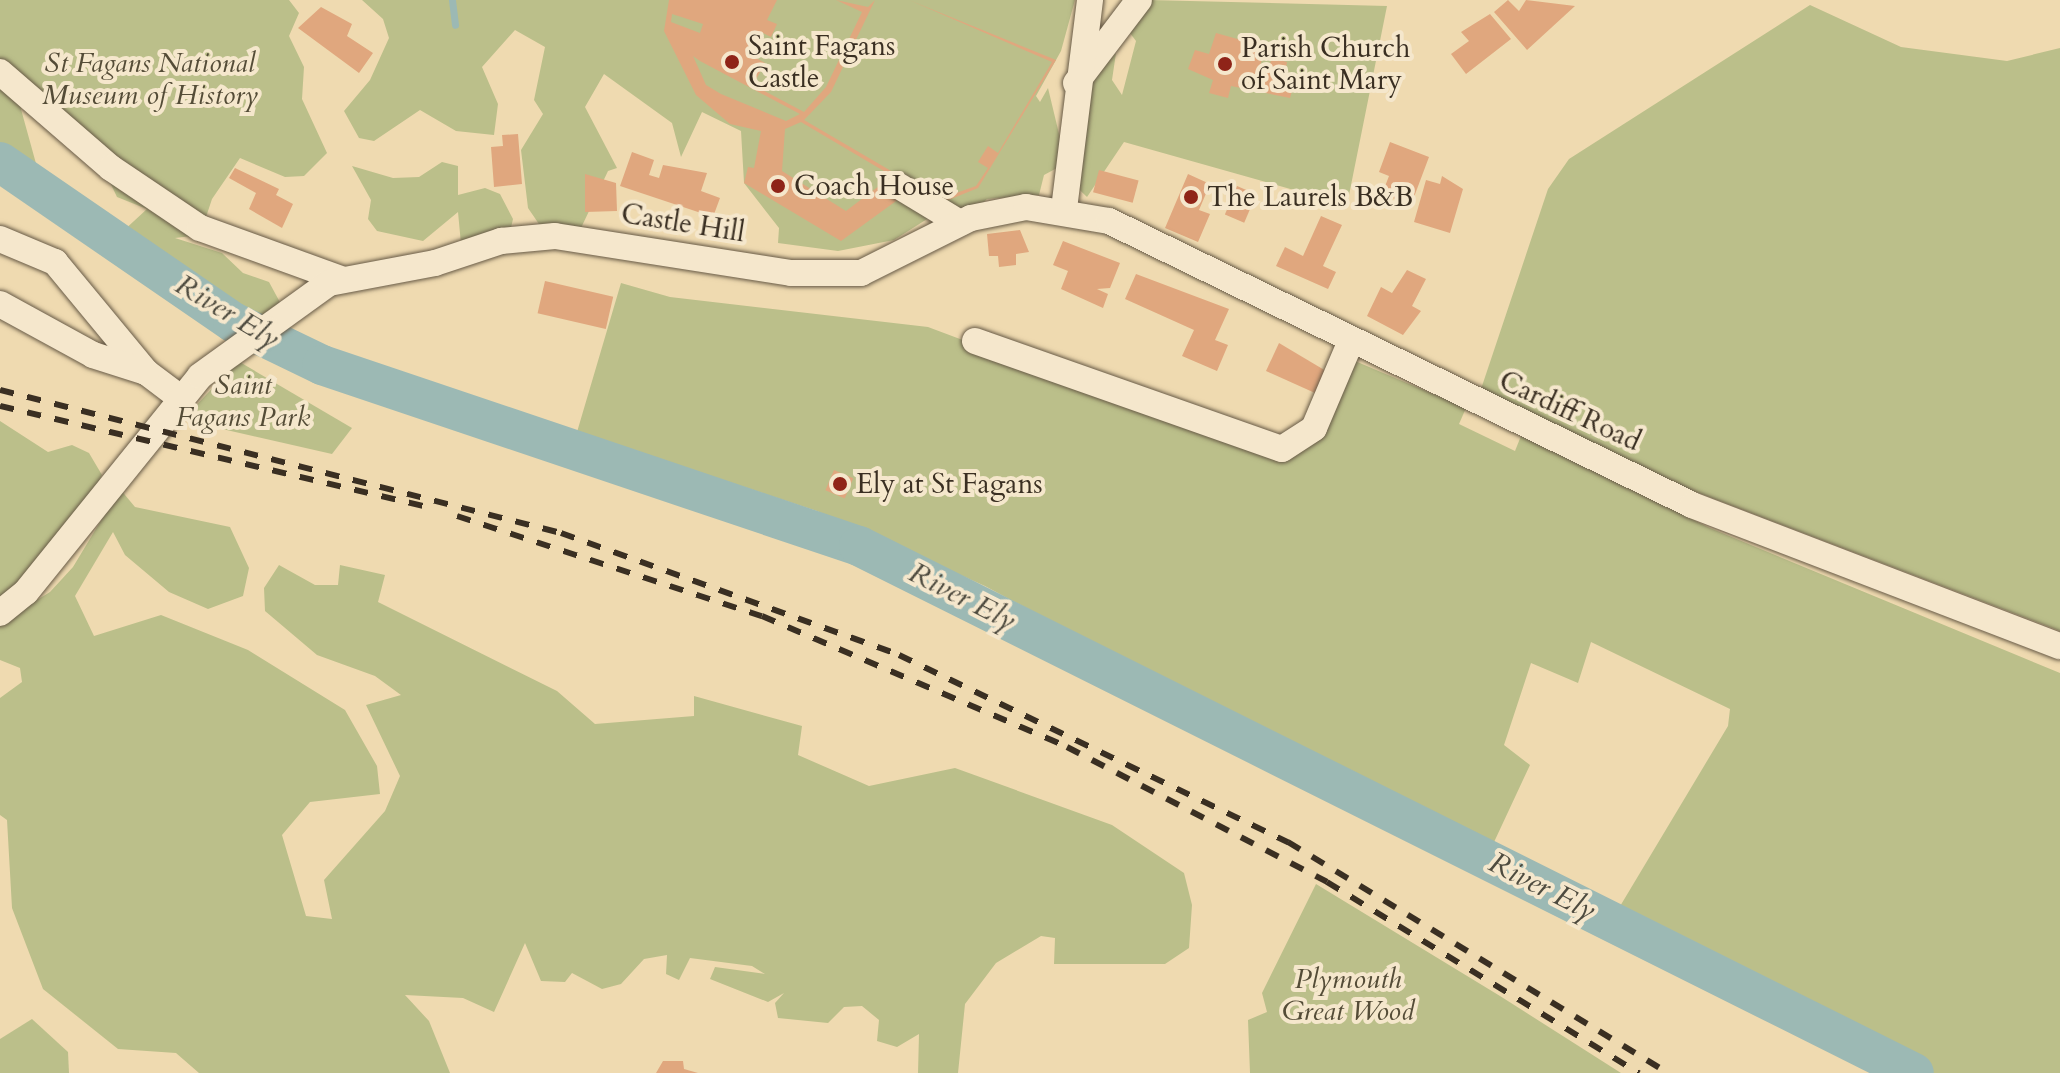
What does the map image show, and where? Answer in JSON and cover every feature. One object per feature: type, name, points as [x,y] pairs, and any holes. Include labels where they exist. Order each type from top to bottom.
[{"type":"street","points":[[1064,209],[1076,83],[1090,0]]},
{"type":"street","points":[[1076,83],[1139,0]]},
{"type":"street","points":[[0,72],[111,168],[200,228],[341,279]]},
{"type":"street","points":[[899,186],[960,223]]},
{"type":"street","name":"Castle Hill","points":[[0,613],[26,592],[179,397],[225,353],[288,306],[341,279],[435,263],[501,241],[555,236],[791,273],[861,273],[960,223],[997,210],[1064,209]]},
{"type":"street","name":"Cardiff Road","points":[[1064,209],[1124,228],[1692,505],[2060,646]]},
{"type":"street","points":[[0,239],[55,262],[146,372],[179,397]]},
{"type":"street","points":[[0,304],[93,355],[146,372]]},
{"type":"street","points":[[975,341],[1282,449],[1314,428],[1351,341]]},
{"type":"green space","name":"St Fagans National Museum of History","points":[[0,0],[289,0],[299,13],[289,36],[304,67],[302,99],[327,153],[304,176],[285,177],[240,158],[212,199],[200,235],[175,238],[222,253],[243,273],[269,282],[282,306],[257,318],[242,314],[194,292],[167,260],[132,253],[121,233],[147,209],[117,197],[106,174],[19,102],[40,178],[28,183],[0,169]]},
{"type":"green space","points":[[362,0],[1075,0],[1061,51],[1036,96],[1040,102],[1048,88],[1060,138],[1077,95],[1116,53],[1112,80],[1122,95],[1136,41],[1130,33],[1149,0],[1387,6],[1347,205],[1124,142],[1087,197],[1057,168],[1044,175],[1039,195],[987,199],[975,210],[935,214],[894,240],[838,251],[778,243],[779,228],[744,183],[741,131],[702,112],[681,157],[672,123],[604,74],[585,107],[617,168],[608,171],[581,228],[541,227],[528,208],[521,150],[543,114],[534,100],[545,47],[515,30],[482,67],[498,104],[494,135],[456,131],[420,110],[374,141],[359,138],[344,111],[370,80],[389,38],[383,19]]},
{"type":"green space","points":[[1810,5],[1901,47],[2007,61],[2060,48],[2060,631],[1678,485],[1480,392],[1548,189],[1569,159]]},
{"type":"green space","points":[[442,162],[458,166],[458,195],[485,188],[500,194],[513,219],[509,236],[461,244],[458,212],[423,241],[377,231],[368,219],[371,200],[352,166],[393,178],[419,177]]},
{"type":"green space","points":[[621,283],[670,297],[928,327],[1281,459],[1355,361],[1466,408],[1459,424],[1515,451],[1521,436],[1710,528],[2060,673],[2060,1073],[1922,1073],[1610,923],[1728,726],[1730,709],[1591,642],[1578,683],[1531,663],[1504,745],[1530,765],[1488,855],[985,586],[817,511],[577,432]]},
{"type":"green space","name":"Saint Fagans Park","points":[[238,361],[352,428],[332,454],[196,423],[189,413]]},
{"type":"green space","points":[[0,421],[48,452],[72,445],[89,453],[102,475],[46,588],[19,610],[0,614]]},
{"type":"green space","points":[[120,489],[135,507],[230,527],[249,568],[243,596],[208,609],[169,592],[125,555],[113,532],[75,596],[94,636],[161,615],[248,650],[345,710],[377,766],[380,794],[310,802],[282,835],[306,916],[332,919],[324,880],[385,811],[400,776],[366,705],[401,695],[375,676],[317,655],[265,611],[264,588],[279,565],[315,585],[338,585],[340,565],[385,575],[378,602],[557,691],[595,724],[694,716],[694,696],[802,726],[798,755],[869,786],[955,768],[1112,825],[1184,873],[1192,905],[1189,948],[1165,964],[1054,964],[1055,938],[1041,936],[996,963],[965,1004],[958,1073],[918,1073],[919,1034],[897,1047],[877,1041],[879,1020],[862,1006],[844,1007],[828,1023],[778,1018],[775,1003],[784,993],[768,1002],[710,979],[715,967],[765,974],[752,966],[690,958],[679,980],[666,974],[667,955],[644,959],[621,984],[602,989],[572,973],[565,982],[541,981],[525,943],[494,1012],[463,998],[405,995],[429,1021],[450,1073],[199,1073],[176,1053],[118,1049],[43,989],[12,908],[7,820],[0,815],[0,698],[22,682],[20,668],[0,660],[0,623],[50,592],[73,567]]},
{"type":"green space","name":"Plymouth Great Wood","points":[[1316,884],[1621,1073],[1250,1073],[1248,1020],[1267,1012],[1262,993]]},
{"type":"green space","points":[[32,1019],[68,1052],[69,1073],[0,1073],[0,1039]]},
{"type":"building","points":[[669,0],[777,0],[767,20],[777,24],[771,37],[761,32],[751,55],[765,63],[753,85],[804,112],[826,87],[862,12],[836,0],[868,7],[875,0],[831,92],[804,120],[939,199],[976,186],[988,168],[978,162],[988,146],[998,153],[1052,62],[909,0],[1056,60],[978,188],[946,201],[903,196],[841,241],[744,183],[748,167],[754,168],[761,131],[730,124],[696,95],[664,31]],"holes":[[[672,14],[703,24],[700,33],[671,22]],[[693,56],[800,114],[786,121],[706,85]],[[801,122],[899,180],[893,189],[883,183],[846,211],[782,171],[785,129]]]},
{"type":"building","points":[[1508,0],[1519,11],[1526,0],[1575,6],[1527,50],[1494,12]]},
{"type":"building","points":[[321,7],[352,24],[347,36],[373,53],[359,73],[298,28]]},
{"type":"building","points":[[1490,14],[1511,39],[1466,74],[1451,54],[1469,41],[1461,32]]},
{"type":"building","name":"Parish Church of Saint Mary","points":[[1216,33],[1266,47],[1260,66],[1268,69],[1272,58],[1287,62],[1285,73],[1296,77],[1290,98],[1231,86],[1228,98],[1209,93],[1213,80],[1188,69],[1195,50],[1209,54]]},
{"type":"building","points":[[518,134],[522,184],[494,187],[491,147],[503,146],[502,135]]},
{"type":"building","points":[[1390,142],[1429,157],[1411,205],[1382,194],[1389,176],[1379,172]]},
{"type":"building","points":[[632,152],[654,160],[649,175],[659,178],[663,165],[707,173],[701,191],[720,198],[713,217],[620,186]]},
{"type":"building","points":[[235,168],[279,189],[276,195],[293,204],[282,228],[249,209],[256,193],[229,178]]},
{"type":"building","points":[[1099,170],[1139,181],[1133,203],[1093,192]]},
{"type":"building","points":[[585,174],[616,183],[617,211],[585,212]]},
{"type":"building","name":"The Laurels B&B","points":[[1188,174],[1210,184],[1199,210],[1210,214],[1198,242],[1165,228]]},
{"type":"building","points":[[1442,176],[1463,189],[1450,233],[1414,222],[1426,180],[1440,184]]},
{"type":"building","points":[[1237,186],[1256,194],[1244,223],[1225,215]]},
{"type":"building","points":[[1321,216],[1342,225],[1323,266],[1336,272],[1328,289],[1276,266],[1285,247],[1303,256]]},
{"type":"building","points":[[1020,230],[1029,252],[1016,254],[1016,265],[999,267],[998,256],[989,256],[987,234]]},
{"type":"building","points":[[1063,241],[1120,263],[1110,288],[1097,289],[1108,294],[1103,308],[1061,289],[1068,271],[1053,265]]},
{"type":"building","points":[[1407,270],[1426,279],[1412,306],[1421,311],[1403,335],[1367,316],[1381,287],[1392,293]]},
{"type":"building","points":[[1136,274],[1229,309],[1215,340],[1228,345],[1217,371],[1182,356],[1194,330],[1125,299]]},
{"type":"building","points":[[545,281],[613,297],[606,329],[538,313]]},
{"type":"building","points":[[1279,343],[1326,371],[1315,393],[1266,371]]},
{"type":"building","name":"Ely at St Fagans","points":[[834,470],[853,478],[845,498],[825,490]]},
{"type":"building","points":[[663,1061],[683,1061],[684,1069],[698,1073],[656,1073]]},
{"type":"waterway","points":[[452,0],[455,25]]},
{"type":"waterway","name":"River Ely","points":[[0,162],[233,322],[322,365],[859,546],[1914,1073]]},
{"type":"railway","points":[[0,390],[561,533],[899,655],[1288,842],[1668,1073]]},
{"type":"railway","points":[[0,406],[430,508]]},
{"type":"railway","points":[[457,516],[762,616],[1067,747],[1327,882],[1639,1073]]},
{"type":"place","name":"Saint Fagans Castle","points":[[732,62]]},
{"type":"place","name":"Parish Church of Saint Mary","points":[[1225,64]]},
{"type":"place","name":"Coach House","points":[[778,186]]},
{"type":"place","name":"The Laurels B&B","points":[[1191,197]]},
{"type":"place","name":"Ely at St Fagans","points":[[840,484]]}]
